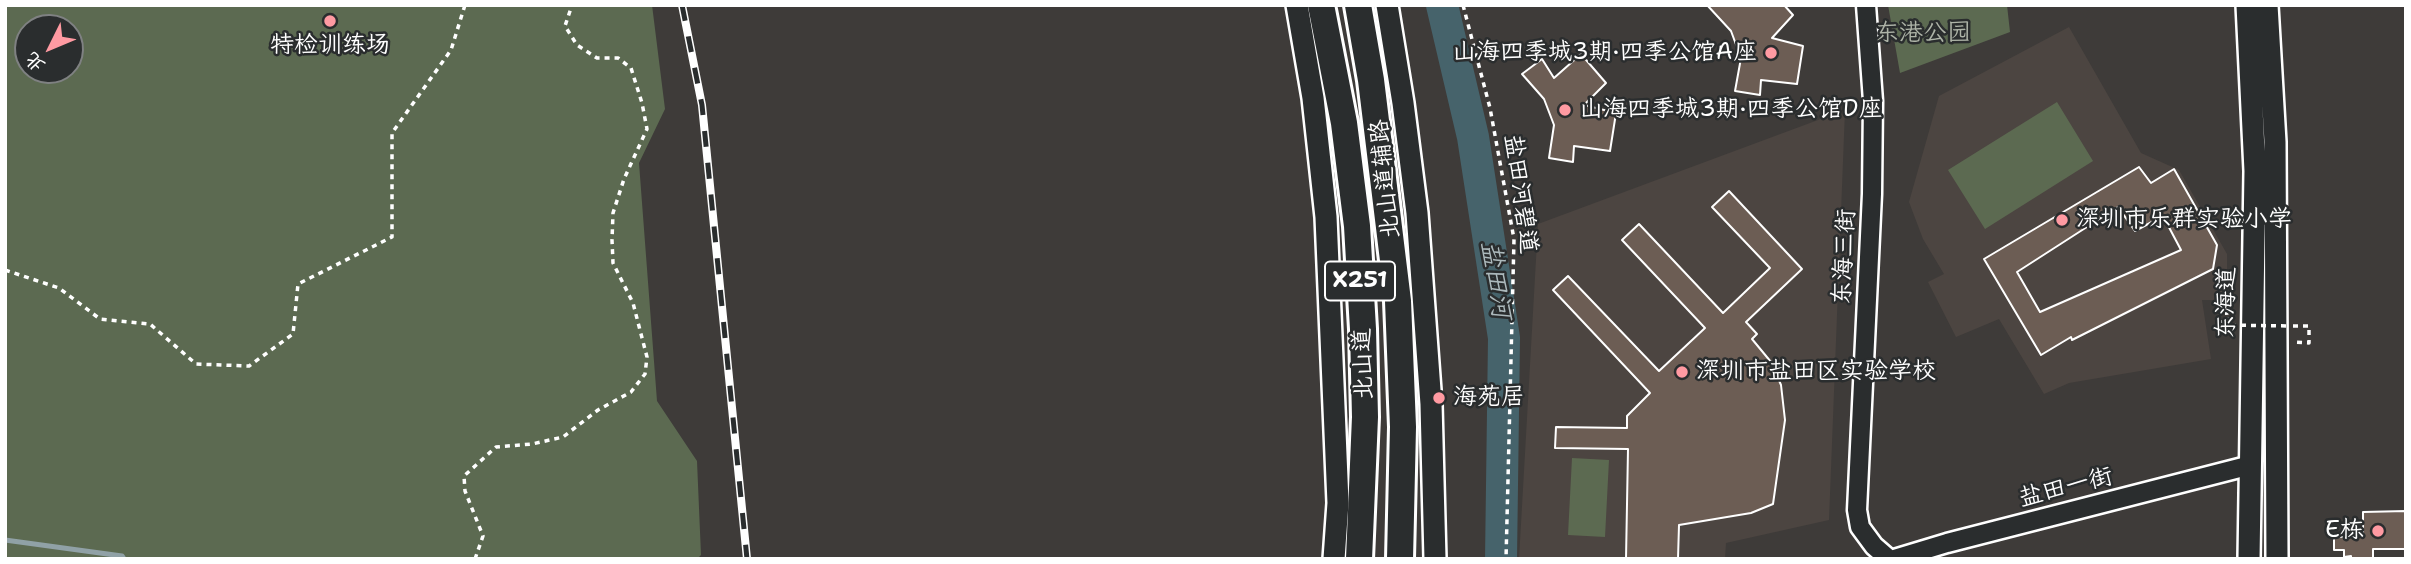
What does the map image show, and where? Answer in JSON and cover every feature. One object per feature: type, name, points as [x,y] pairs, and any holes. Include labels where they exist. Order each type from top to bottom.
[{"type":"main road","name":"北山道","points":[[1321,5],[1344,123],[1357,226],[1365,417],[1350,503],[1359,559]]},
{"type":"main road","name":"北山道","points":[[1358,5],[1375,106],[1398,301],[1403,427],[1400,559]]},
{"type":"street","points":[[1297,5],[1313,98],[1326,217],[1350,503],[1334,559]]},
{"type":"street","name":"北山道辅路","points":[[1387,5],[1404,103],[1417,214],[1431,404],[1435,559]]},
{"type":"street","name":"东海三街","points":[[1866,5],[1872,89],[1872,194],[1857,510],[1860,527],[1874,546],[1891,559]]},
{"type":"street","name":"东海道","points":[[2247,5],[2255,171],[2249,559]]},
{"type":"street","name":"东海道","points":[[2267,5],[2275,142],[2277,559]]},
{"type":"street","name":"盐田一街","points":[[1891,559],[2251,466]]},
{"type":"path","points":[[5,270],[59,288],[100,319],[150,324],[196,364],[249,366],[293,334],[298,285],[392,237],[392,133],[451,50],[465,5]]},
{"type":"path","points":[[475,559],[483,536],[465,491],[464,476],[496,447],[532,444],[562,437],[598,410],[632,392],[645,374],[647,357],[633,303],[613,263],[612,240],[613,213],[624,178],[647,129],[642,103],[631,68],[618,58],[597,58],[577,45],[565,26],[572,5]]},
{"type":"path","name":"盐田河碧道","points":[[1463,5],[1490,108],[1514,239],[1506,559]]},
{"type":"path","points":[[2227,319],[2227,300],[2220,301],[2221,325],[2309,326],[2309,343],[2288,342]]},
{"type":"shaded area","name":"深圳市乐群实验小学","points":[[2069,27],[2141,153],[2179,170],[2227,254],[2227,300],[2202,300],[2211,359],[2069,383],[2044,394],[1999,319],[1956,337],[1928,282],[1944,274],[1923,239],[1909,202],[1939,96]]},
{"type":"shaded area","name":"深圳市盐田区实验学校","points":[[1845,110],[1829,520],[1726,543],[1725,559],[1519,559],[1538,224]]},
{"type":"green space","points":[[5,5],[652,5],[665,109],[639,163],[657,401],[697,461],[701,555],[697,559],[5,559]]},
{"type":"green space","name":"东港公园","points":[[1888,5],[2007,5],[2010,32],[1900,73]]},
{"type":"green space","points":[[2057,102],[2093,161],[1985,229],[1948,170]]},
{"type":"green space","points":[[1572,458],[1609,460],[1605,537],[1568,535]]},
{"type":"building","name":"山海四季城3期·四季公馆A座","points":[[1707,5],[1784,5],[1793,15],[1772,38],[1803,46],[1797,84],[1761,80],[1760,95],[1735,91],[1741,58],[1731,31]]},
{"type":"building","name":"山海四季城3期·四季公馆D座","points":[[1581,54],[1606,83],[1584,105],[1616,113],[1610,151],[1574,146],[1573,162],[1549,158],[1554,125],[1544,99],[1522,74],[1542,59],[1554,78]]},
{"type":"building","points":[[2139,167],[2151,183],[2174,169],[2217,245],[2213,269],[2072,340],[2071,337],[2041,355],[1984,259]],"holes":[[[2118,207],[2135,231],[2163,216],[2181,250],[2040,312],[2017,272]]]},
{"type":"building","points":[[1729,191],[1802,269],[1746,322],[1757,334],[1752,339],[1771,362],[1781,385],[1785,420],[1773,504],[1751,513],[1679,525],[1678,559],[1626,559],[1628,449],[1555,448],[1556,427],[1627,428],[1627,416],[1650,393],[1553,290],[1568,276],[1659,371],[1705,328],[1622,240],[1639,224],[1723,313],[1770,268],[1712,207]]},
{"type":"building","name":"E栋","points":[[2406,511],[2406,549],[2373,549],[2373,559],[2351,559],[2351,556],[2344,557],[2344,550],[2334,550],[2334,537],[2363,536],[2363,512]]},
{"type":"waterway","name":"盐田河","points":[[1442,5],[1473,137],[1504,338],[1501,559]]},
{"type":"waterway","points":[[5,540],[122,556],[124,559]]},
{"type":"railway","points":[[682,5],[702,105],[747,559]]},
{"type":"place","name":"特检训练场","points":[[330,21]]},
{"type":"place","name":"山海四季城3期·四季公馆A座","points":[[1771,53]]},
{"type":"place","name":"山海四季城3期·四季公馆D座","points":[[1565,110]]},
{"type":"place","name":"深圳市乐群实验小学","points":[[2062,220]]},
{"type":"place","name":"深圳市盐田区实验学校","points":[[1682,372]]},
{"type":"place","name":"海苑居","points":[[1439,398]]},
{"type":"place","name":"E栋","points":[[2378,531]]}]
